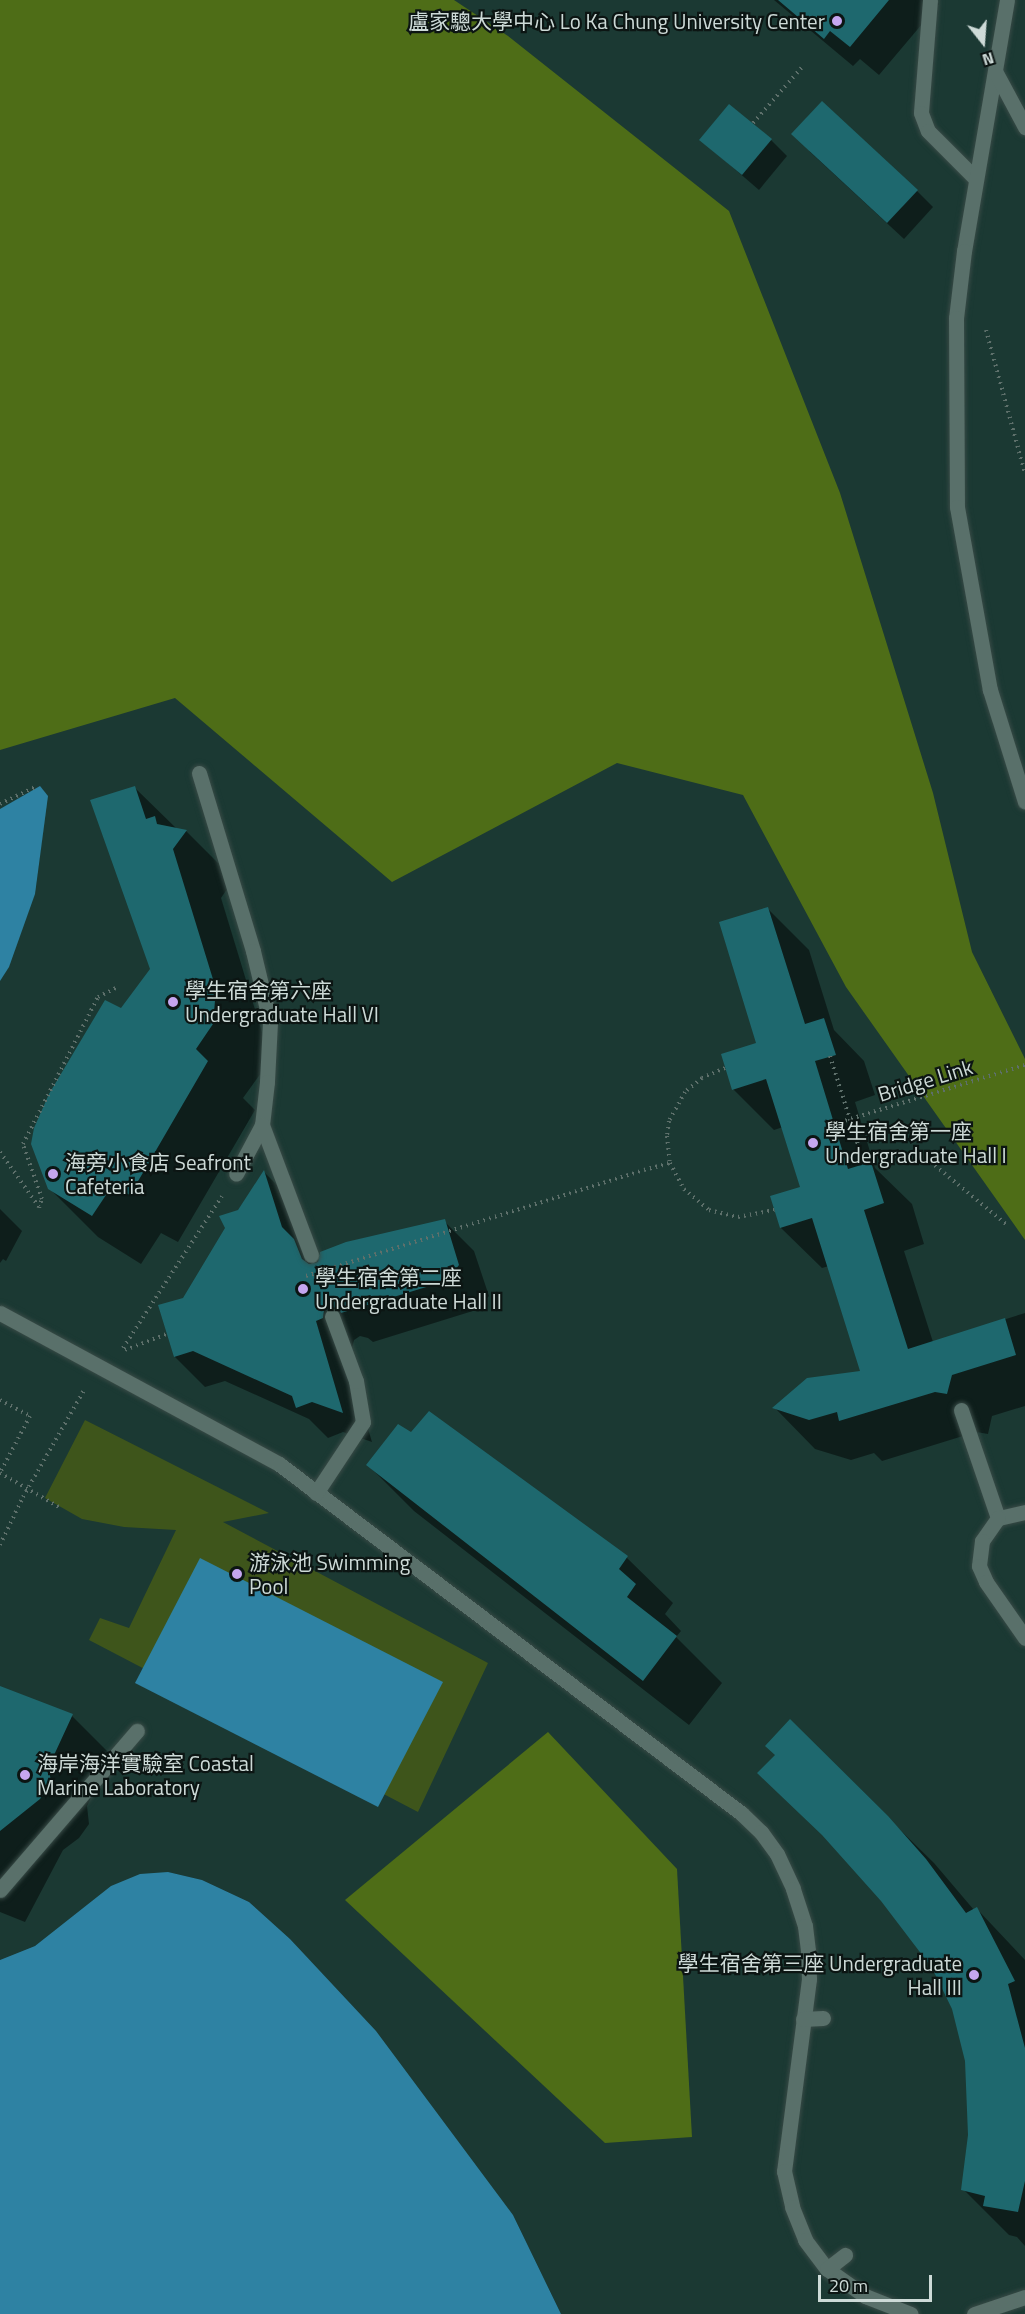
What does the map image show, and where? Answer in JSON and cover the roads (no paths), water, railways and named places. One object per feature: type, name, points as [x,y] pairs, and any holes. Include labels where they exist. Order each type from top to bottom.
[{"type":"lane","points":[[930,0],[921,113],[928,131],[976,179]]},
{"type":"lane","points":[[1007,0],[976,179],[956,318],[957,507],[990,690],[1025,801]]},
{"type":"lane","points":[[995,71],[1025,127]]},
{"type":"lane","points":[[199,773],[253,951],[270,1022],[267,1082],[261,1125],[236,1174]]},
{"type":"lane","points":[[261,1125],[311,1255]]},
{"type":"lane","points":[[0,1313],[279,1464],[741,1813],[761,1832],[777,1854],[794,1889],[805,1926],[809,1979],[784,2171],[792,2206],[804,2241],[827,2269],[865,2296],[911,2314]]},
{"type":"lane","points":[[316,1493],[363,1422],[356,1381],[332,1316]]},
{"type":"lane","points":[[961,1410],[998,1518]]},
{"type":"lane","points":[[1025,1512],[998,1518],[982,1541],[979,1566],[986,1582],[1025,1638]]},
{"type":"lane","points":[[0,1890],[137,1731]]},
{"type":"lane","points":[[803,2019],[822,2018]]},
{"type":"lane","points":[[827,2269],[845,2255]]},
{"type":"lane","points":[[974,2314],[1025,2297]]},
{"type":"water","points":[[40,786],[48,796],[35,894],[9,967],[0,981],[0,809]]},
{"type":"water","points":[[200,1558],[443,1682],[378,1807],[135,1683]]},
{"type":"water","points":[[168,1872],[202,1880],[249,1902],[290,1939],[376,2031],[513,2215],[561,2314],[0,2314],[0,1960],[35,1946],[111,1886],[140,1874]]},
{"type":"place","name":"盧家驄大學中心 Lo Ka Chung University Center","points":[[837,21]]},
{"type":"place","name":"學生宿舍第六座 Undergraduate Hall VI","points":[[173,1002]]},
{"type":"place","name":"學生宿舍第一座 Undergraduate Hall I","points":[[813,1143]]},
{"type":"place","name":"海旁小食店 Seafront Cafeteria","points":[[53,1174]]},
{"type":"place","name":"學生宿舍第二座 Undergraduate Hall II","points":[[303,1289]]},
{"type":"place","name":"游泳池 Swimming Pool","points":[[237,1574]]},
{"type":"place","name":"海岸海洋實驗室 Coastal Marine Laboratory","points":[[25,1775]]},
{"type":"place","name":"學生宿舍第三座 Undergraduate Hall III","points":[[974,1975]]}]
